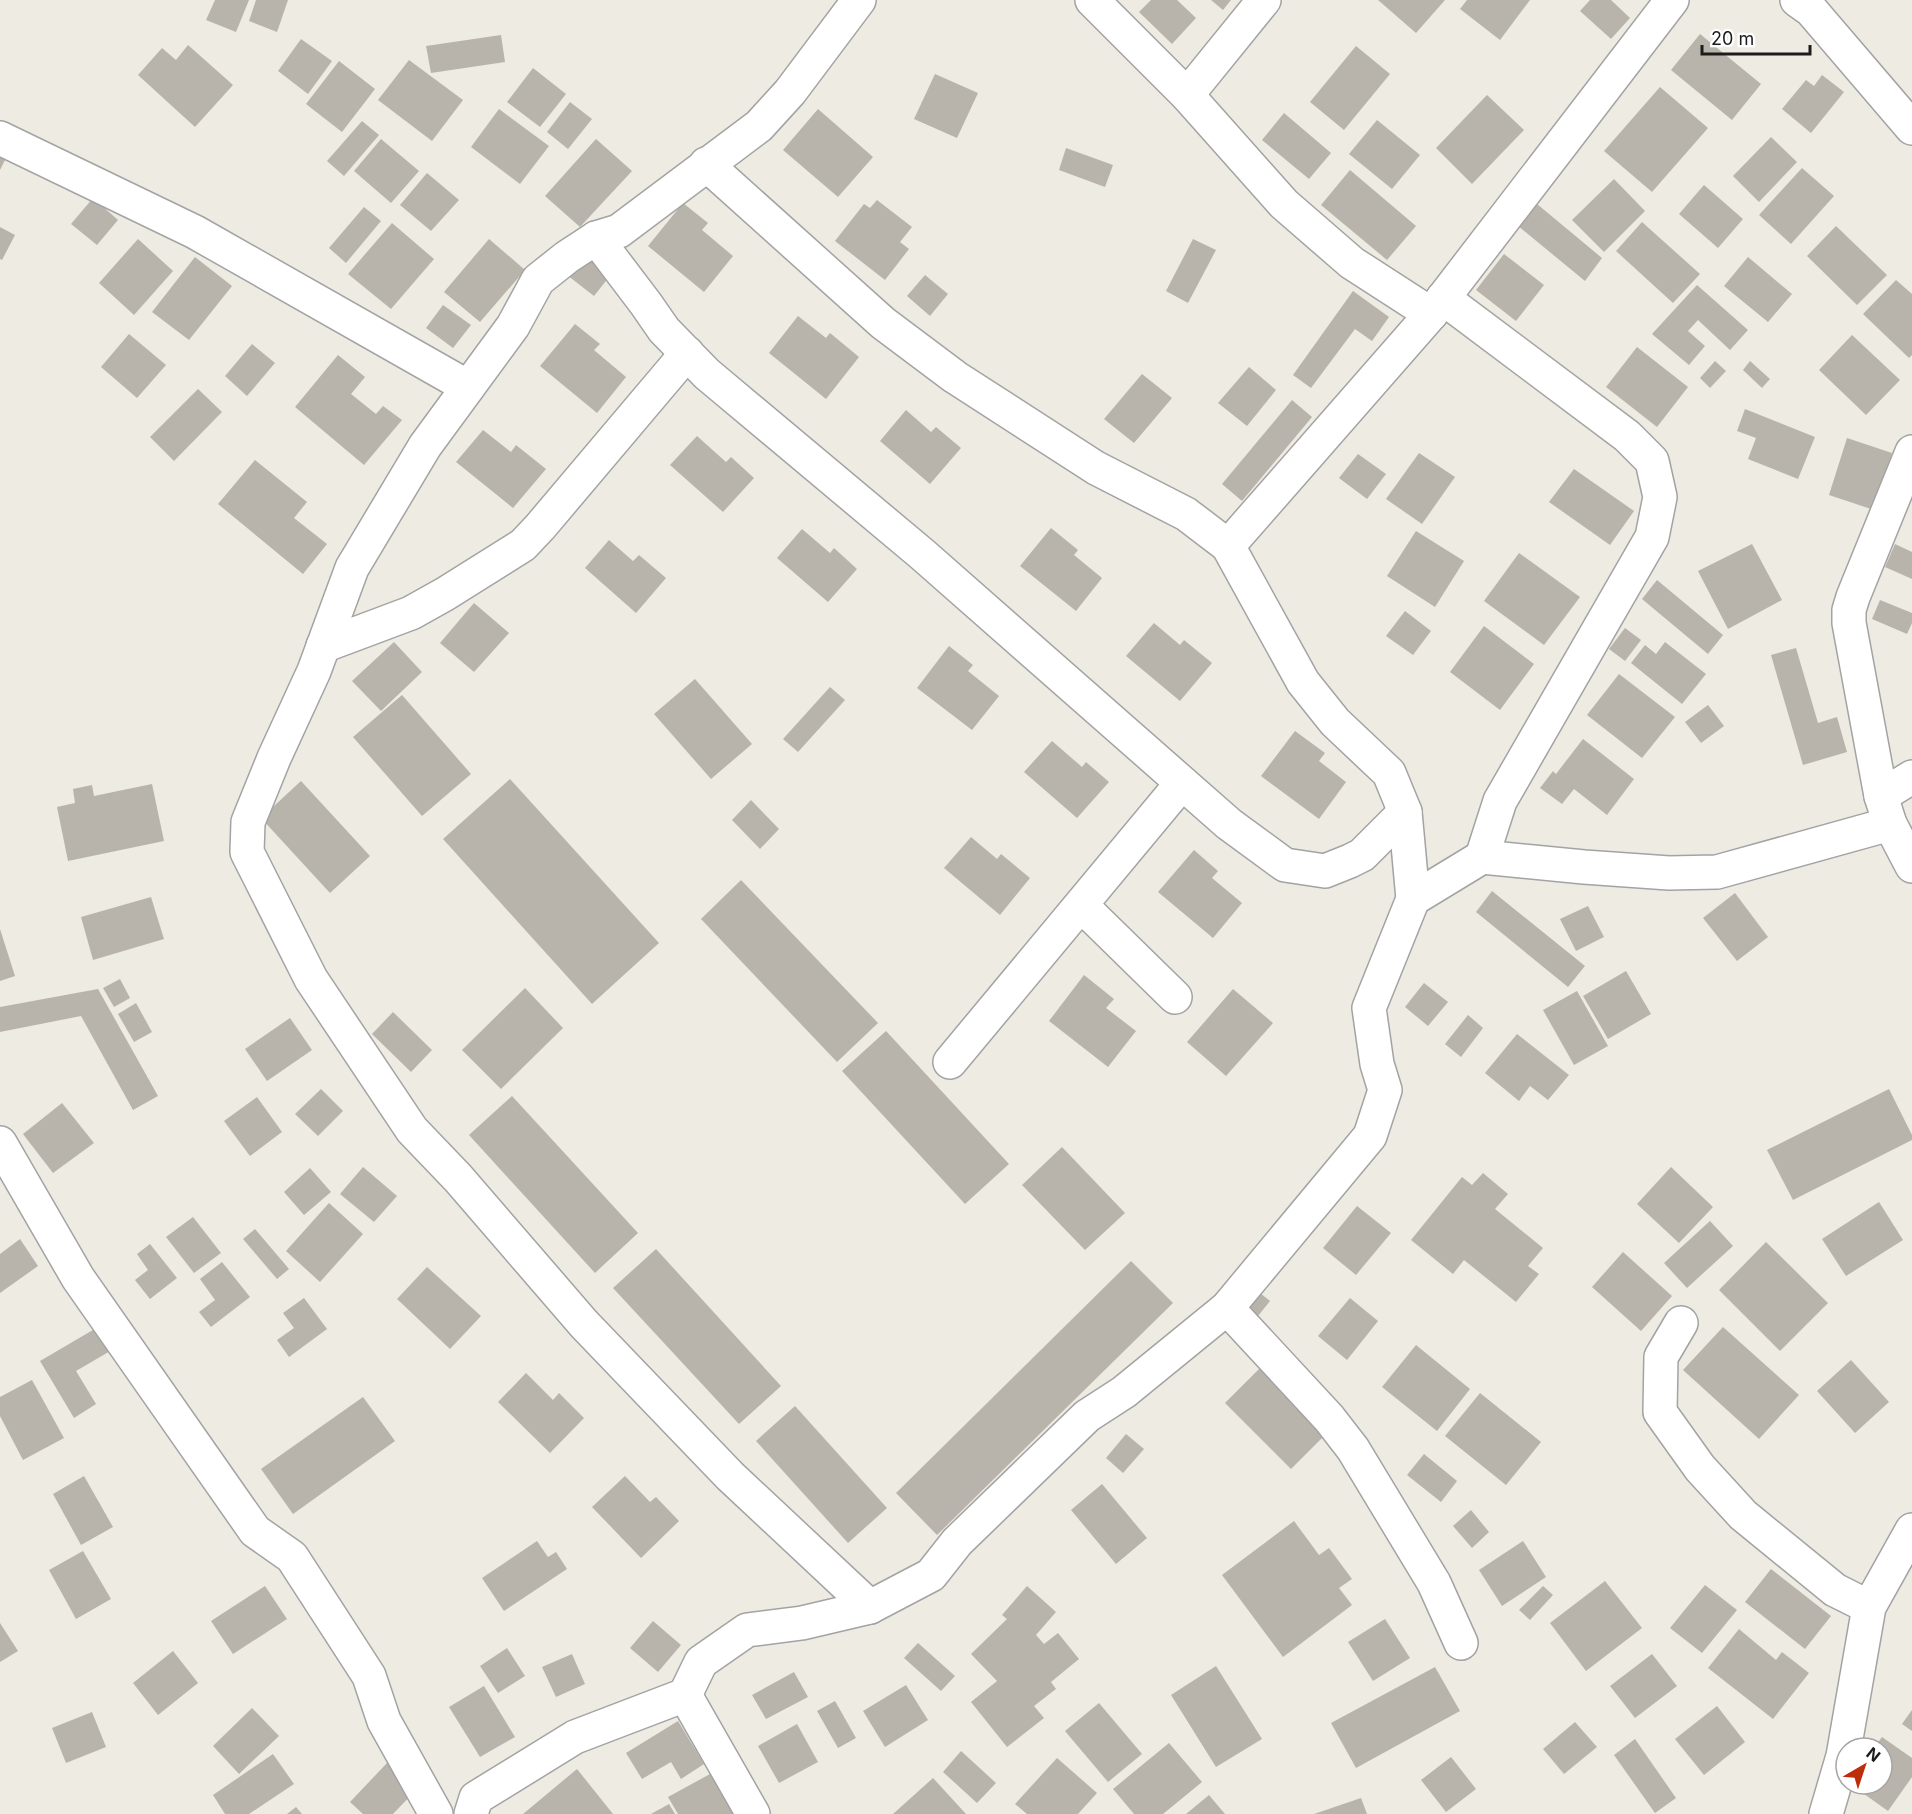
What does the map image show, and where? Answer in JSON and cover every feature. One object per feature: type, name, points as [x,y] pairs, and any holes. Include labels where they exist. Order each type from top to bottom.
[{"type":"street","points":[[859,0],[790,92],[759,126],[620,231],[596,238],[538,280],[513,326],[425,446],[352,568],[324,646],[248,822],[247,852],[311,979],[412,1130],[458,1178],[584,1324],[730,1476],[870,1607]]},
{"type":"street","points":[[1092,0],[1187,95],[1284,204],[1352,263],[1437,306],[1627,436],[1652,461],[1660,497],[1652,537],[1500,801],[1482,856]]},
{"type":"street","points":[[1187,95],[1264,0]]},
{"type":"street","points":[[1228,546],[1437,306],[1672,0]]},
{"type":"street","points":[[1797,0],[1811,10],[1912,128]]},
{"type":"street","points":[[0,138],[195,232],[468,387]]},
{"type":"street","points":[[471,1814],[476,1798],[575,1737],[686,1695],[701,1662],[747,1630],[802,1623],[870,1607],[931,1575],[957,1542],[1087,1416],[1124,1392],[1227,1308],[1370,1136],[1385,1090],[1377,1064],[1370,1008],[1413,899],[1405,812],[1389,773],[1335,722],[1303,682],[1228,546],[1186,514],[1096,468],[1028,426],[946,370],[883,323],[706,164]]},
{"type":"street","points":[[596,238],[664,330],[707,374],[922,554],[1229,824],[1285,865],[1325,870],[1362,855],[1405,812]]},
{"type":"street","points":[[324,646],[411,613],[522,545],[540,527],[687,353]]},
{"type":"street","points":[[1912,452],[1849,610],[1849,623],[1886,810],[1912,866]]},
{"type":"street","points":[[1413,899],[1482,856],[1670,873],[1717,872],[1886,810],[1912,777]]},
{"type":"street","points":[[950,1062],[1182,783]]},
{"type":"street","points":[[1081,905],[1174,997]]},
{"type":"street","points":[[0,1143],[78,1278],[255,1531],[292,1557],[369,1676],[384,1721],[436,1814]]},
{"type":"street","points":[[1227,1308],[1329,1418],[1353,1449],[1434,1582],[1461,1643]]},
{"type":"street","points":[[1681,1323],[1661,1357],[1660,1412],[1700,1467],[1743,1515],[1835,1590],[1869,1607]]},
{"type":"street","points":[[1826,1814],[1843,1756],[1869,1607],[1912,1530]]},
{"type":"street","points":[[686,1695],[753,1814]]},
{"type":"building","points":[[215,0],[249,0],[236,32],[206,20]]},
{"type":"building","points":[[256,0],[288,0],[277,32],[249,21]]},
{"type":"building","points":[[1151,0],[1177,0],[1196,18],[1172,44],[1139,12]]},
{"type":"building","points":[[1211,0],[1231,0],[1223,10]]},
{"type":"building","points":[[1378,0],[1445,0],[1416,33]]},
{"type":"building","points":[[1467,0],[1530,0],[1500,40],[1460,9]]},
{"type":"building","points":[[1590,0],[1611,0],[1630,18],[1611,39],[1580,11]]},
{"type":"building","points":[[1700,34],[1761,84],[1732,120],[1671,70]]},
{"type":"building","points":[[501,35],[505,62],[431,73],[426,46]]},
{"type":"building","points":[[301,39],[332,61],[308,94],[278,71]]},
{"type":"building","points":[[188,45],[233,85],[195,127],[138,75],[162,48],[176,60]]},
{"type":"building","points":[[1356,46],[1390,74],[1344,130],[1310,102]]},
{"type":"building","points":[[409,60],[463,100],[432,141],[378,100]]},
{"type":"building","points":[[339,61],[375,89],[342,132],[306,104]]},
{"type":"building","points":[[533,68],[566,94],[540,127],[507,102]]},
{"type":"building","points":[[935,74],[978,93],[957,138],[914,119]]},
{"type":"building","points":[[1822,75],[1844,92],[1811,133],[1782,109],[1806,80],[1814,86]]},
{"type":"building","points":[[1660,87],[1708,128],[1652,192],[1604,151]]},
{"type":"building","points":[[1487,95],[1524,130],[1472,184],[1436,148]]},
{"type":"building","points":[[570,102],[592,119],[568,149],[547,132]]},
{"type":"building","points":[[499,109],[549,146],[520,184],[471,147]]},
{"type":"building","points":[[818,109],[873,157],[838,197],[783,150]]},
{"type":"building","points":[[1284,113],[1331,153],[1309,179],[1262,140]]},
{"type":"building","points":[[1377,120],[1420,155],[1392,189],[1349,154]]},
{"type":"building","points":[[362,121],[379,135],[344,176],[327,161]]},
{"type":"building","points":[[1771,137],[1797,162],[1759,202],[1733,176]]},
{"type":"building","points":[[381,139],[419,171],[391,203],[354,171]]},
{"type":"building","points":[[596,139],[632,171],[580,227],[545,196]]},
{"type":"building","points":[[1066,148],[1113,165],[1105,187],[1059,170]]},
{"type":"building","points":[[0,153],[7,156],[0,170]]},
{"type":"building","points":[[1802,168],[1834,196],[1791,244],[1759,215]]},
{"type":"building","points":[[1350,170],[1416,226],[1387,260],[1321,205]]},
{"type":"building","points":[[427,173],[459,200],[431,231],[400,205]]},
{"type":"building","points":[[1614,179],[1645,211],[1604,252],[1572,220]]},
{"type":"building","points":[[1704,185],[1743,219],[1718,248],[1679,214]]},
{"type":"building","points":[[93,198],[118,220],[97,245],[71,224]]},
{"type":"building","points":[[1531,199],[1602,258],[1585,281],[1512,221]]},
{"type":"building","points":[[877,200],[912,227],[900,242],[909,249],[885,280],[835,241],[864,204],[870,208]]},
{"type":"building","points":[[683,203],[708,223],[702,230],[733,256],[704,292],[648,246]]},
{"type":"building","points":[[364,207],[381,221],[346,263],[329,248]]},
{"type":"building","points":[[1642,222],[1700,274],[1673,303],[1616,251]]},
{"type":"building","points":[[392,223],[434,259],[391,309],[348,274]]},
{"type":"building","points":[[1836,226],[1887,275],[1857,305],[1807,256]]},
{"type":"building","points":[[0,227],[15,235],[2,260],[0,259]]},
{"type":"building","points":[[138,239],[173,271],[134,315],[99,283]]},
{"type":"building","points":[[489,239],[525,270],[480,322],[444,292]]},
{"type":"building","points":[[1193,239],[1216,250],[1188,303],[1166,291]]},
{"type":"building","points":[[587,250],[613,272],[594,296],[567,275]]},
{"type":"building","points":[[1504,254],[1544,285],[1516,321],[1476,290]]},
{"type":"building","points":[[195,257],[232,286],[189,340],[152,312]]},
{"type":"building","points":[[1748,257],[1792,294],[1768,322],[1724,286]]},
{"type":"building","points":[[925,275],[948,294],[930,316],[907,296]]},
{"type":"building","points":[[1896,280],[1912,294],[1912,355],[1909,358],[1863,314]]},
{"type":"building","points":[[1697,285],[1748,330],[1730,350],[1698,320],[1688,331],[1705,346],[1689,365],[1652,334]]},
{"type":"building","points":[[1353,291],[1389,317],[1372,341],[1355,329],[1311,388],[1293,375]]},
{"type":"building","points":[[443,305],[471,325],[453,348],[426,328]]},
{"type":"building","points":[[798,316],[826,338],[830,333],[859,357],[826,399],[769,353]]},
{"type":"building","points":[[575,324],[600,344],[594,350],[626,377],[597,413],[540,366]]},
{"type":"building","points":[[129,334],[166,365],[137,398],[101,367]]},
{"type":"building","points":[[1852,335],[1900,380],[1866,415],[1819,370]]},
{"type":"building","points":[[252,344],[275,363],[247,396],[225,376]]},
{"type":"building","points":[[1637,347],[1688,387],[1657,427],[1606,387]]},
{"type":"building","points":[[338,355],[365,377],[351,394],[376,414],[383,406],[402,420],[364,465],[295,407]]},
{"type":"building","points":[[1715,361],[1726,371],[1710,388],[1700,378]]},
{"type":"building","points":[[1750,361],[1770,379],[1762,388],[1743,370]]},
{"type":"building","points":[[1249,367],[1276,390],[1247,426],[1218,403]]},
{"type":"building","points":[[1142,374],[1172,398],[1134,443],[1104,419]]},
{"type":"building","points":[[198,389],[222,412],[174,461],[150,437]]},
{"type":"building","points":[[1292,400],[1312,417],[1242,501],[1222,484]]},
{"type":"building","points":[[1745,409],[1815,437],[1798,479],[1748,459],[1756,438],[1737,431]]},
{"type":"building","points":[[906,410],[931,432],[936,427],[961,448],[930,484],[880,441]]},
{"type":"building","points":[[483,430],[511,452],[516,445],[546,469],[513,508],[456,462]]},
{"type":"building","points":[[697,436],[726,462],[731,457],[754,478],[723,512],[670,465]]},
{"type":"building","points":[[1847,438],[1892,453],[1874,510],[1829,495]]},
{"type":"building","points":[[1419,453],[1455,477],[1422,524],[1386,499]]},
{"type":"building","points":[[1358,454],[1386,474],[1367,499],[1339,478]]},
{"type":"building","points":[[255,460],[307,502],[294,518],[327,544],[303,574],[218,504]]},
{"type":"building","points":[[1574,469],[1634,511],[1610,545],[1549,502]]},
{"type":"building","points":[[1051,528],[1078,550],[1074,555],[1102,578],[1076,611],[1020,566]]},
{"type":"building","points":[[802,529],[830,553],[834,548],[857,569],[828,602],[777,558]]},
{"type":"building","points":[[1416,531],[1464,561],[1435,607],[1387,576]]},
{"type":"building","points":[[609,540],[633,561],[639,555],[666,578],[636,613],[585,568]]},
{"type":"building","points":[[1752,544],[1782,600],[1728,629],[1698,571]]},
{"type":"building","points":[[1895,544],[1912,552],[1912,579],[1885,567]]},
{"type":"building","points":[[1519,553],[1580,597],[1544,645],[1484,601]]},
{"type":"building","points":[[1657,580],[1723,635],[1708,654],[1642,599]]},
{"type":"building","points":[[1880,600],[1912,613],[1912,623],[1907,634],[1872,619]]},
{"type":"building","points":[[474,603],[509,633],[474,672],[440,643]]},
{"type":"building","points":[[1405,611],[1431,631],[1413,655],[1386,636]]},
{"type":"building","points":[[1154,623],[1180,645],[1184,640],[1212,663],[1180,701],[1126,656]]},
{"type":"building","points":[[1484,626],[1534,664],[1500,710],[1450,672]]},
{"type":"building","points":[[1625,628],[1641,640],[1625,661],[1609,649]]},
{"type":"building","points":[[394,642],[422,672],[381,711],[352,681]]},
{"type":"building","points":[[1665,642],[1706,674],[1682,704],[1631,663],[1645,645],[1656,654]]},
{"type":"building","points":[[949,646],[973,665],[968,671],[999,696],[972,730],[917,688]]},
{"type":"building","points":[[1796,648],[1818,723],[1837,717],[1847,752],[1803,765],[1771,655]]},
{"type":"building","points":[[1619,674],[1675,717],[1642,758],[1587,715]]},
{"type":"building","points":[[695,679],[752,744],[711,779],[654,714]]},
{"type":"building","points":[[830,687],[845,700],[798,752],[783,739]]},
{"type":"building","points":[[402,695],[471,774],[422,816],[353,737]]},
{"type":"building","points":[[1708,705],[1724,726],[1701,743],[1685,722]]},
{"type":"building","points":[[1295,731],[1325,753],[1319,761],[1346,782],[1319,819],[1261,776]]},
{"type":"building","points":[[1583,739],[1634,779],[1607,815],[1574,789],[1562,804],[1540,788],[1553,771],[1556,774]]},
{"type":"building","points":[[1052,741],[1082,767],[1086,762],[1109,782],[1077,818],[1024,772]]},
{"type":"building","points":[[510,779],[659,943],[592,1004],[443,839]]},
{"type":"building","points":[[301,781],[370,856],[330,893],[261,818]]},
{"type":"building","points":[[152,784],[164,841],[68,861],[57,807],[75,803],[73,789],[92,785],[94,796]]},
{"type":"building","points":[[751,800],[779,829],[760,849],[732,820]]},
{"type":"building","points":[[971,837],[997,859],[1001,854],[1030,878],[1000,915],[944,868]]},
{"type":"building","points":[[1194,850],[1218,871],[1212,878],[1242,903],[1213,938],[1158,892]]},
{"type":"building","points":[[741,880],[878,1023],[837,1062],[701,919]]},
{"type":"building","points":[[1492,891],[1585,966],[1568,987],[1476,912]]},
{"type":"building","points":[[1735,893],[1768,937],[1737,961],[1703,918]]},
{"type":"building","points":[[151,897],[164,939],[93,960],[81,917]]},
{"type":"building","points":[[1588,906],[1604,937],[1576,951],[1560,919]]},
{"type":"building","points":[[0,929],[15,976],[0,981]]},
{"type":"building","points":[[1626,971],[1651,1014],[1608,1039],[1583,996]]},
{"type":"building","points":[[1084,975],[1114,999],[1106,1008],[1136,1031],[1108,1067],[1049,1021]]},
{"type":"building","points":[[120,979],[130,998],[114,1007],[103,988]]},
{"type":"building","points":[[1424,983],[1448,1002],[1428,1026],[1405,1007]]},
{"type":"building","points":[[525,988],[563,1028],[501,1089],[462,1050]]},
{"type":"building","points":[[98,989],[158,1096],[133,1110],[81,1016],[0,1032],[0,1007]]},
{"type":"building","points":[[1233,989],[1273,1023],[1226,1076],[1187,1042]]},
{"type":"building","points":[[1577,991],[1608,1046],[1574,1065],[1543,1010]]},
{"type":"building","points":[[136,1003],[152,1032],[134,1042],[118,1014]]},
{"type":"building","points":[[393,1012],[432,1050],[411,1072],[372,1034]]},
{"type":"building","points":[[1468,1015],[1483,1028],[1461,1057],[1445,1044]]},
{"type":"building","points":[[290,1018],[312,1050],[267,1081],[245,1049]]},
{"type":"building","points":[[886,1031],[1009,1164],[965,1204],[842,1071]]},
{"type":"building","points":[[1517,1034],[1569,1075],[1548,1100],[1530,1086],[1519,1101],[1485,1073]]},
{"type":"building","points":[[321,1089],[343,1111],[318,1136],[295,1114]]},
{"type":"building","points":[[1889,1089],[1912,1135],[1912,1140],[1793,1200],[1767,1150]]},
{"type":"building","points":[[512,1096],[638,1233],[595,1273],[469,1135]]},
{"type":"building","points":[[257,1097],[282,1132],[250,1156],[224,1121]]},
{"type":"building","points":[[62,1103],[94,1143],[53,1173],[23,1134]]},
{"type":"building","points":[[1062,1147],[1125,1213],[1085,1250],[1022,1185]]},
{"type":"building","points":[[363,1167],[397,1196],[374,1222],[340,1194]]},
{"type":"building","points":[[1671,1167],[1713,1207],[1679,1243],[1637,1204]]},
{"type":"building","points":[[310,1168],[331,1192],[304,1215],[284,1192]]},
{"type":"building","points":[[1483,1173],[1508,1194],[1495,1209],[1543,1248],[1528,1266],[1539,1274],[1516,1302],[1464,1260],[1453,1274],[1411,1240],[1462,1177],[1472,1185]]},
{"type":"building","points":[[1879,1202],[1903,1240],[1846,1276],[1822,1239]]},
{"type":"building","points":[[329,1203],[363,1234],[320,1282],[286,1251]]},
{"type":"building","points":[[1357,1206],[1391,1233],[1356,1275],[1323,1248]]},
{"type":"building","points":[[193,1217],[221,1253],[194,1273],[166,1237]]},
{"type":"building","points":[[1710,1221],[1733,1246],[1687,1288],[1664,1263]]},
{"type":"building","points":[[255,1229],[289,1269],[277,1279],[243,1239]]},
{"type":"building","points":[[20,1239],[38,1266],[0,1293],[0,1254]]},
{"type":"building","points":[[1766,1242],[1828,1303],[1780,1351],[1719,1290]]},
{"type":"building","points":[[150,1244],[177,1278],[150,1299],[135,1280],[148,1270],[137,1254]]},
{"type":"building","points":[[656,1249],[781,1386],[739,1424],[613,1288]]},
{"type":"building","points":[[1623,1252],[1672,1296],[1641,1331],[1592,1287]]},
{"type":"building","points":[[1131,1261],[1173,1303],[937,1535],[896,1493]]},
{"type":"building","points":[[222,1262],[250,1297],[211,1327],[199,1312],[215,1300],[200,1279]]},
{"type":"building","points":[[427,1267],[481,1316],[450,1349],[397,1299]]},
{"type":"building","points":[[1255,1289],[1270,1301],[1250,1326],[1235,1314]]},
{"type":"building","points":[[304,1298],[327,1329],[289,1357],[277,1340],[294,1328],[283,1313]]},
{"type":"building","points":[[1350,1298],[1378,1321],[1347,1360],[1318,1336]]},
{"type":"building","points":[[98,1327],[112,1350],[76,1371],[96,1404],[74,1418],[40,1361]]},
{"type":"building","points":[[1723,1327],[1799,1395],[1759,1439],[1683,1370]]},
{"type":"building","points":[[1416,1345],[1470,1389],[1437,1431],[1382,1387]]},
{"type":"building","points":[[1851,1360],[1889,1402],[1855,1433],[1817,1391]]},
{"type":"building","points":[[1261,1367],[1328,1432],[1291,1469],[1225,1403]]},
{"type":"building","points":[[526,1373],[553,1400],[559,1393],[584,1418],[550,1453],[498,1402]]},
{"type":"building","points":[[32,1380],[64,1438],[23,1460],[0,1416],[0,1397]]},
{"type":"building","points":[[1480,1393],[1541,1442],[1506,1485],[1445,1436]]},
{"type":"building","points":[[363,1397],[395,1441],[293,1514],[261,1469]]},
{"type":"building","points":[[795,1406],[887,1508],[848,1543],[756,1441]]},
{"type":"building","points":[[1126,1434],[1144,1449],[1123,1473],[1106,1458]]},
{"type":"building","points":[[1424,1454],[1457,1481],[1441,1502],[1407,1475]]},
{"type":"building","points":[[84,1476],[113,1527],[81,1545],[53,1494]]},
{"type":"building","points":[[625,1476],[650,1502],[656,1497],[679,1521],[641,1558],[592,1507]]},
{"type":"building","points":[[1102,1484],[1147,1538],[1116,1564],[1071,1510]]},
{"type":"building","points":[[1471,1510],[1489,1532],[1472,1548],[1453,1526]]},
{"type":"building","points":[[1294,1521],[1319,1555],[1329,1548],[1352,1579],[1339,1588],[1352,1605],[1283,1657],[1222,1575]]},
{"type":"building","points":[[537,1541],[548,1557],[556,1552],[567,1569],[504,1611],[482,1578]]},
{"type":"building","points":[[1523,1541],[1546,1577],[1502,1606],[1479,1570]]},
{"type":"building","points":[[83,1551],[111,1599],[76,1619],[49,1570]]},
{"type":"building","points":[[1771,1569],[1831,1616],[1805,1649],[1745,1602]]},
{"type":"building","points":[[1605,1581],[1642,1628],[1586,1671],[1550,1623]]},
{"type":"building","points":[[1705,1585],[1737,1610],[1702,1653],[1670,1628]]},
{"type":"building","points":[[265,1586],[287,1619],[233,1654],[211,1621]]},
{"type":"building","points":[[1027,1586],[1056,1612],[1036,1635],[1044,1644],[1058,1633],[1079,1659],[1051,1682],[1056,1689],[1034,1706],[1044,1718],[1007,1747],[971,1702],[997,1681],[971,1654],[1007,1619],[1002,1615]]},
{"type":"building","points":[[1543,1586],[1553,1595],[1530,1620],[1519,1610]]},
{"type":"building","points":[[1385,1619],[1410,1658],[1373,1681],[1348,1642]]},
{"type":"building","points":[[653,1621],[681,1645],[658,1672],[630,1648]]},
{"type":"building","points":[[0,1623],[18,1651],[0,1662]]},
{"type":"building","points":[[1739,1629],[1776,1660],[1782,1652],[1809,1673],[1773,1719],[1708,1668]]},
{"type":"building","points":[[918,1643],[955,1676],[941,1691],[904,1658]]},
{"type":"building","points":[[507,1648],[525,1676],[498,1693],[480,1666]]},
{"type":"building","points":[[173,1651],[198,1683],[158,1715],[133,1683]]},
{"type":"building","points":[[572,1654],[585,1684],[556,1697],[542,1667]]},
{"type":"building","points":[[1652,1654],[1677,1686],[1635,1718],[1610,1686]]},
{"type":"building","points":[[1216,1666],[1262,1739],[1216,1767],[1171,1695]]},
{"type":"building","points":[[1435,1667],[1460,1711],[1356,1768],[1331,1723]]},
{"type":"building","points":[[794,1672],[808,1697],[766,1719],[752,1695]]},
{"type":"building","points":[[906,1685],[928,1720],[885,1747],[863,1711]]},
{"type":"building","points":[[484,1686],[515,1737],[480,1757],[449,1707]]},
{"type":"building","points":[[835,1701],[856,1738],[838,1748],[817,1711]]},
{"type":"building","points":[[1099,1703],[1142,1754],[1108,1782],[1065,1731]]},
{"type":"building","points":[[1717,1706],[1745,1742],[1704,1775],[1675,1739]]},
{"type":"building","points":[[252,1708],[279,1736],[239,1774],[213,1746]]},
{"type":"building","points":[[1912,1710],[1912,1731],[1902,1724]]},
{"type":"building","points":[[92,1712],[106,1747],[66,1763],[52,1728]]},
{"type":"building","points":[[678,1721],[704,1764],[681,1779],[671,1762],[642,1779],[626,1753]]},
{"type":"building","points":[[1575,1722],[1597,1747],[1564,1774],[1543,1749]]},
{"type":"building","points":[[797,1724],[818,1762],[779,1783],[758,1746]]},
{"type":"building","points":[[1635,1739],[1676,1798],[1655,1813],[1614,1755]]},
{"type":"building","points":[[1169,1743],[1202,1782],[1163,1814],[1134,1814],[1113,1789]]},
{"type":"building","points":[[1894,1745],[1912,1758],[1912,1777],[1888,1811],[1867,1796],[1894,1796]]},
{"type":"building","points":[[961,1751],[996,1783],[977,1803],[943,1772]]},
{"type":"building","points":[[273,1754],[294,1784],[249,1814],[225,1814],[213,1795]]},
{"type":"building","points":[[1451,1757],[1476,1789],[1446,1812],[1421,1780]]},
{"type":"building","points":[[1057,1758],[1097,1793],[1078,1814],[1027,1814],[1015,1804]]},
{"type":"building","points":[[387,1763],[415,1791],[393,1814],[363,1814],[350,1802]]},
{"type":"building","points":[[577,1769],[613,1814],[523,1814]]},
{"type":"building","points":[[710,1774],[734,1814],[678,1814],[668,1797]]},
{"type":"building","points":[[933,1778],[966,1814],[893,1814]]},
{"type":"building","points":[[1209,1795],[1225,1814],[1186,1814]]},
{"type":"building","points":[[1361,1798],[1367,1814],[1314,1814]]},
{"type":"building","points":[[669,1804],[675,1814],[651,1814]]},
{"type":"building","points":[[296,1807],[302,1814],[287,1814]]}]
